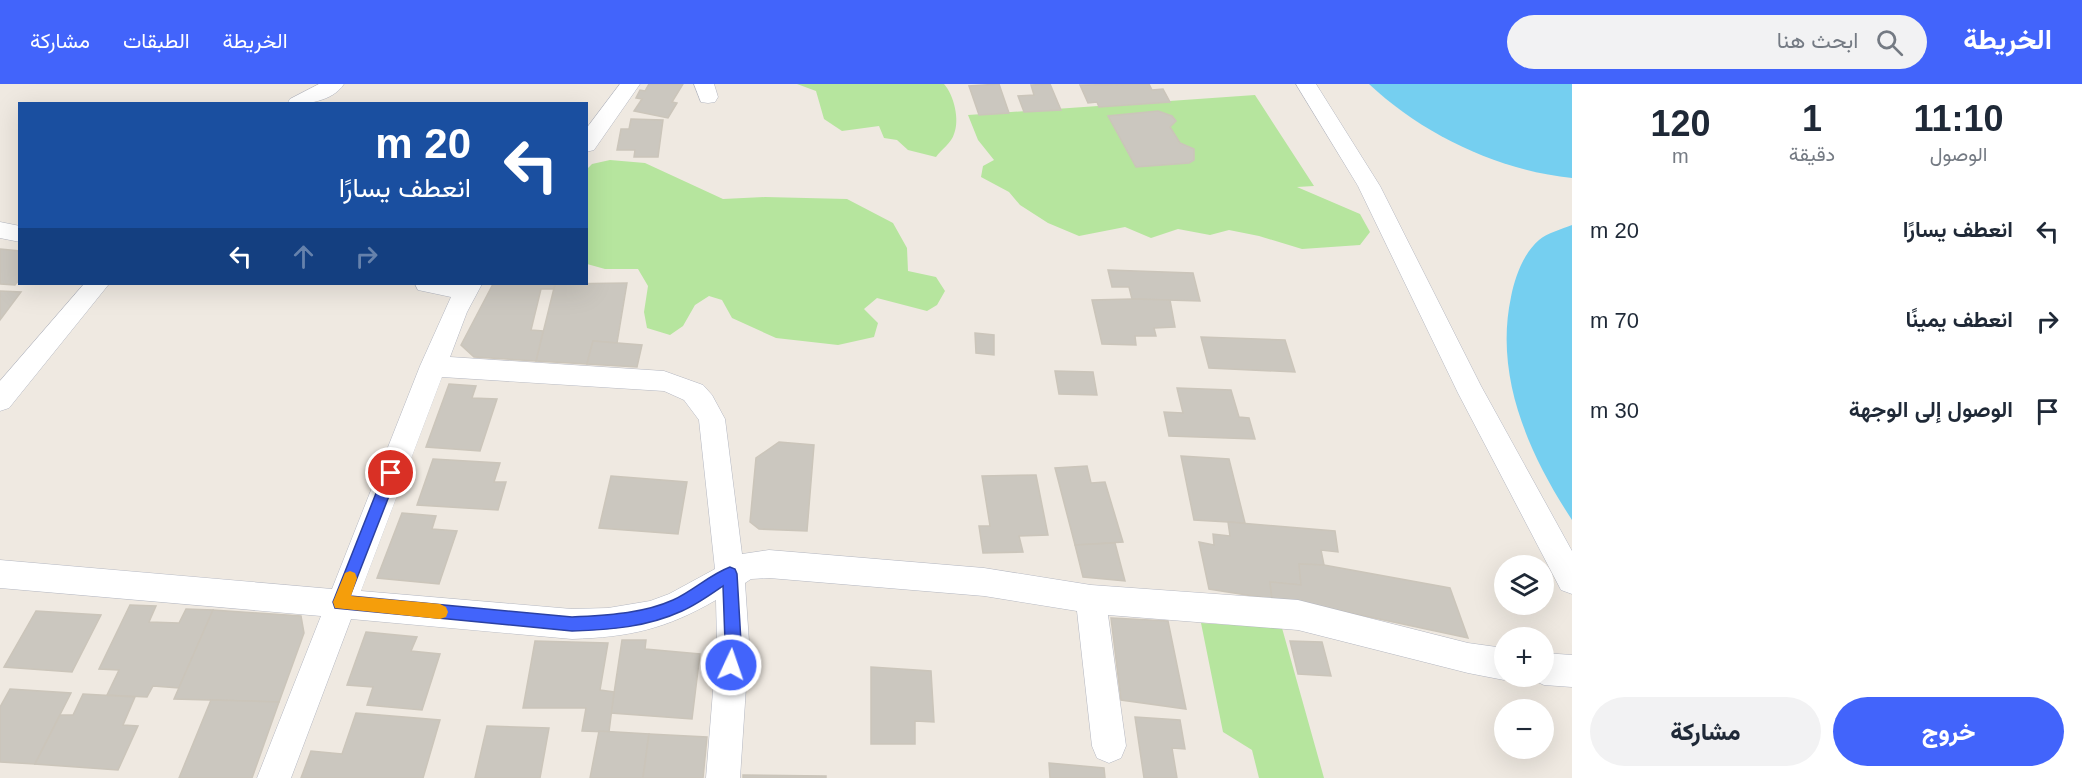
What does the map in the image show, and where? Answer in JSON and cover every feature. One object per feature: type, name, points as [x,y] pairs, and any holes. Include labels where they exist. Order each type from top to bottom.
[{"type":"street","points":[[301,102],[334,84]]},
{"type":"street","points":[[588,142],[630,84]]},
{"type":"street","points":[[1306,84],[1368,186],[1472,393],[1572,580]]},
{"type":"street","points":[[0,230],[18,234]]},
{"type":"street","points":[[0,400],[96,285]]},
{"type":"street","points":[[274,778],[433,366],[468,287],[441,285]]},
{"type":"street","points":[[433,366],[664,381],[688,388],[700,398],[712,419],[730,574],[733,642],[723,778]]},
{"type":"street","points":[[0,574],[572,624],[650,616],[679,605],[747,566],[769,564],[984,582],[1090,598],[1298,615],[1468,658],[1494,662]]},
{"type":"street","points":[[1090,598],[1110,746]]},
{"type":"street","points":[[1554,670],[1572,671]]},
{"type":"green space","points":[[797,84],[944,84],[951,94],[955,108],[956,128],[949,143],[936,157],[908,150],[897,140],[884,138],[879,126],[842,131],[824,119],[816,91]]},
{"type":"green space","points":[[1255,95],[1314,186],[1297,187],[1360,214],[1370,232],[1360,245],[1302,249],[1229,230],[1210,235],[1178,229],[1151,238],[1125,227],[1079,236],[1048,223],[1020,205],[1009,192],[981,177],[983,166],[994,160],[978,140],[968,115]]},
{"type":"green space","points":[[610,160],[645,163],[723,199],[765,197],[847,199],[893,223],[907,248],[908,271],[936,277],[945,291],[937,305],[927,311],[877,298],[864,309],[878,323],[874,337],[838,345],[776,338],[732,318],[722,300],[709,296],[695,305],[683,326],[670,335],[647,328],[644,312],[648,286],[638,269],[605,269],[588,264],[588,168],[592,164]]},
{"type":"green space","points":[[1201,623],[1282,628],[1324,778],[1259,778],[1252,750],[1223,732]]},
{"type":"water","points":[[1369,84],[1572,84],[1572,178],[1517,167],[1463,147],[1413,119]]},
{"type":"water","points":[[1572,225],[1572,520],[1542,469],[1519,414],[1511,385],[1507,356],[1507,327],[1515,282],[1528,252],[1550,233]]},
{"type":"building","points":[[649,84],[683,84],[672,102],[677,103],[668,118],[634,111],[642,99],[636,98],[640,90],[645,91]]},
{"type":"building","points":[[999,84],[1009,113],[979,115],[969,86]]},
{"type":"building","points":[[1050,84],[1061,110],[1024,112],[1018,96],[1034,95],[1031,85]]},
{"type":"building","points":[[1149,84],[1152,90],[1163,89],[1170,102],[1099,107],[1097,102],[1088,103],[1080,85]]},
{"type":"building","points":[[1158,111],[1172,116],[1176,121],[1170,127],[1180,143],[1194,149],[1194,160],[1189,163],[1136,167],[1108,116]]},
{"type":"building","points":[[631,119],[663,120],[658,157],[634,157],[635,150],[617,150],[621,129],[629,129]]},
{"type":"building","points":[[0,249],[18,251],[18,281],[15,285],[0,284]]},
{"type":"building","points":[[1108,270],[1193,273],[1200,301],[1132,299],[1129,287],[1112,287]]},
{"type":"building","points":[[627,283],[617,343],[593,341],[587,364],[536,361],[555,285]]},
{"type":"building","points":[[492,285],[555,285],[554,289],[541,289],[531,330],[543,331],[536,361],[474,357],[461,345]]},
{"type":"building","points":[[0,291],[21,292],[0,320]]},
{"type":"building","points":[[1092,300],[1170,300],[1175,327],[1154,328],[1156,336],[1135,336],[1136,345],[1102,344]]},
{"type":"building","points":[[975,333],[994,335],[994,355],[976,353]]},
{"type":"building","points":[[1201,337],[1285,340],[1295,372],[1209,368]]},
{"type":"building","points":[[593,341],[642,345],[637,367],[587,364]]},
{"type":"building","points":[[1055,371],[1093,372],[1097,395],[1059,394]]},
{"type":"building","points":[[449,384],[476,386],[472,398],[497,399],[480,451],[426,447]]},
{"type":"building","points":[[1177,388],[1231,390],[1239,417],[1249,418],[1255,439],[1169,436],[1164,412],[1183,413]]},
{"type":"building","points":[[779,442],[814,445],[807,531],[759,529],[750,522],[756,458]]},
{"type":"building","points":[[1181,456],[1229,459],[1245,523],[1194,520]]},
{"type":"building","points":[[433,459],[500,463],[494,482],[506,482],[498,510],[417,505]]},
{"type":"building","points":[[1087,466],[1091,483],[1105,482],[1123,542],[1075,545],[1055,468]]},
{"type":"building","points":[[1036,475],[1048,535],[1019,536],[1023,552],[983,553],[979,526],[990,526],[982,476]]},
{"type":"building","points":[[611,476],[687,482],[678,534],[599,528]]},
{"type":"building","points":[[402,513],[436,516],[432,529],[457,531],[439,584],[377,578]]},
{"type":"building","points":[[1228,522],[1335,531],[1338,552],[1321,550],[1324,565],[1299,564],[1301,585],[1270,582],[1272,599],[1209,589],[1199,542],[1214,545],[1213,534],[1230,536]]},
{"type":"building","points":[[1115,543],[1125,581],[1083,577],[1075,545]]},
{"type":"building","points":[[1299,564],[1324,565],[1450,588],[1468,638],[1309,604],[1272,599],[1270,582],[1301,585]]},
{"type":"building","points":[[130,605],[156,606],[149,622],[179,623],[186,609],[213,610],[179,688],[153,686],[147,697],[107,695],[119,670],[99,669]]},
{"type":"building","points":[[213,610],[301,616],[304,633],[279,702],[174,699]]},
{"type":"building","points":[[36,611],[101,615],[72,672],[4,667]]},
{"type":"building","points":[[1111,618],[1168,621],[1186,709],[1121,700]]},
{"type":"building","points":[[366,632],[417,637],[411,651],[440,654],[422,710],[367,705],[373,687],[347,685]]},
{"type":"building","points":[[622,640],[646,640],[645,649],[700,654],[692,719],[611,713]]},
{"type":"building","points":[[535,641],[608,643],[600,690],[614,692],[609,732],[582,731],[586,708],[523,708]]},
{"type":"building","points":[[1290,641],[1322,642],[1331,676],[1298,674]]},
{"type":"building","points":[[871,667],[931,671],[934,722],[915,721],[915,744],[871,744]]},
{"type":"building","points":[[10,689],[71,693],[35,764],[0,762],[0,707]]},
{"type":"building","points":[[83,694],[135,697],[123,725],[138,726],[118,770],[35,764],[60,715],[73,715]]},
{"type":"building","points":[[211,700],[279,702],[252,778],[179,778]]},
{"type":"building","points":[[356,713],[440,720],[423,778],[301,778],[311,751],[342,754]]},
{"type":"building","points":[[1135,717],[1180,720],[1185,749],[1172,748],[1177,778],[1144,778]]},
{"type":"building","points":[[487,726],[549,728],[540,778],[475,778]]},
{"type":"building","points":[[599,731],[649,734],[643,778],[590,778]]},
{"type":"building","points":[[649,734],[707,737],[703,778],[643,778]]},
{"type":"building","points":[[1049,763],[1104,768],[1105,778],[1050,778]]},
{"type":"building","points":[[743,775],[826,776],[826,778],[743,778]]},
{"type":"slow traffic","points":[[350,578],[340,602],[440,612]]},
{"type":"route","points":[[391,473],[340,602],[572,624],[608,622],[650,616],[679,605],[730,574],[733,642],[731,665]]}]
